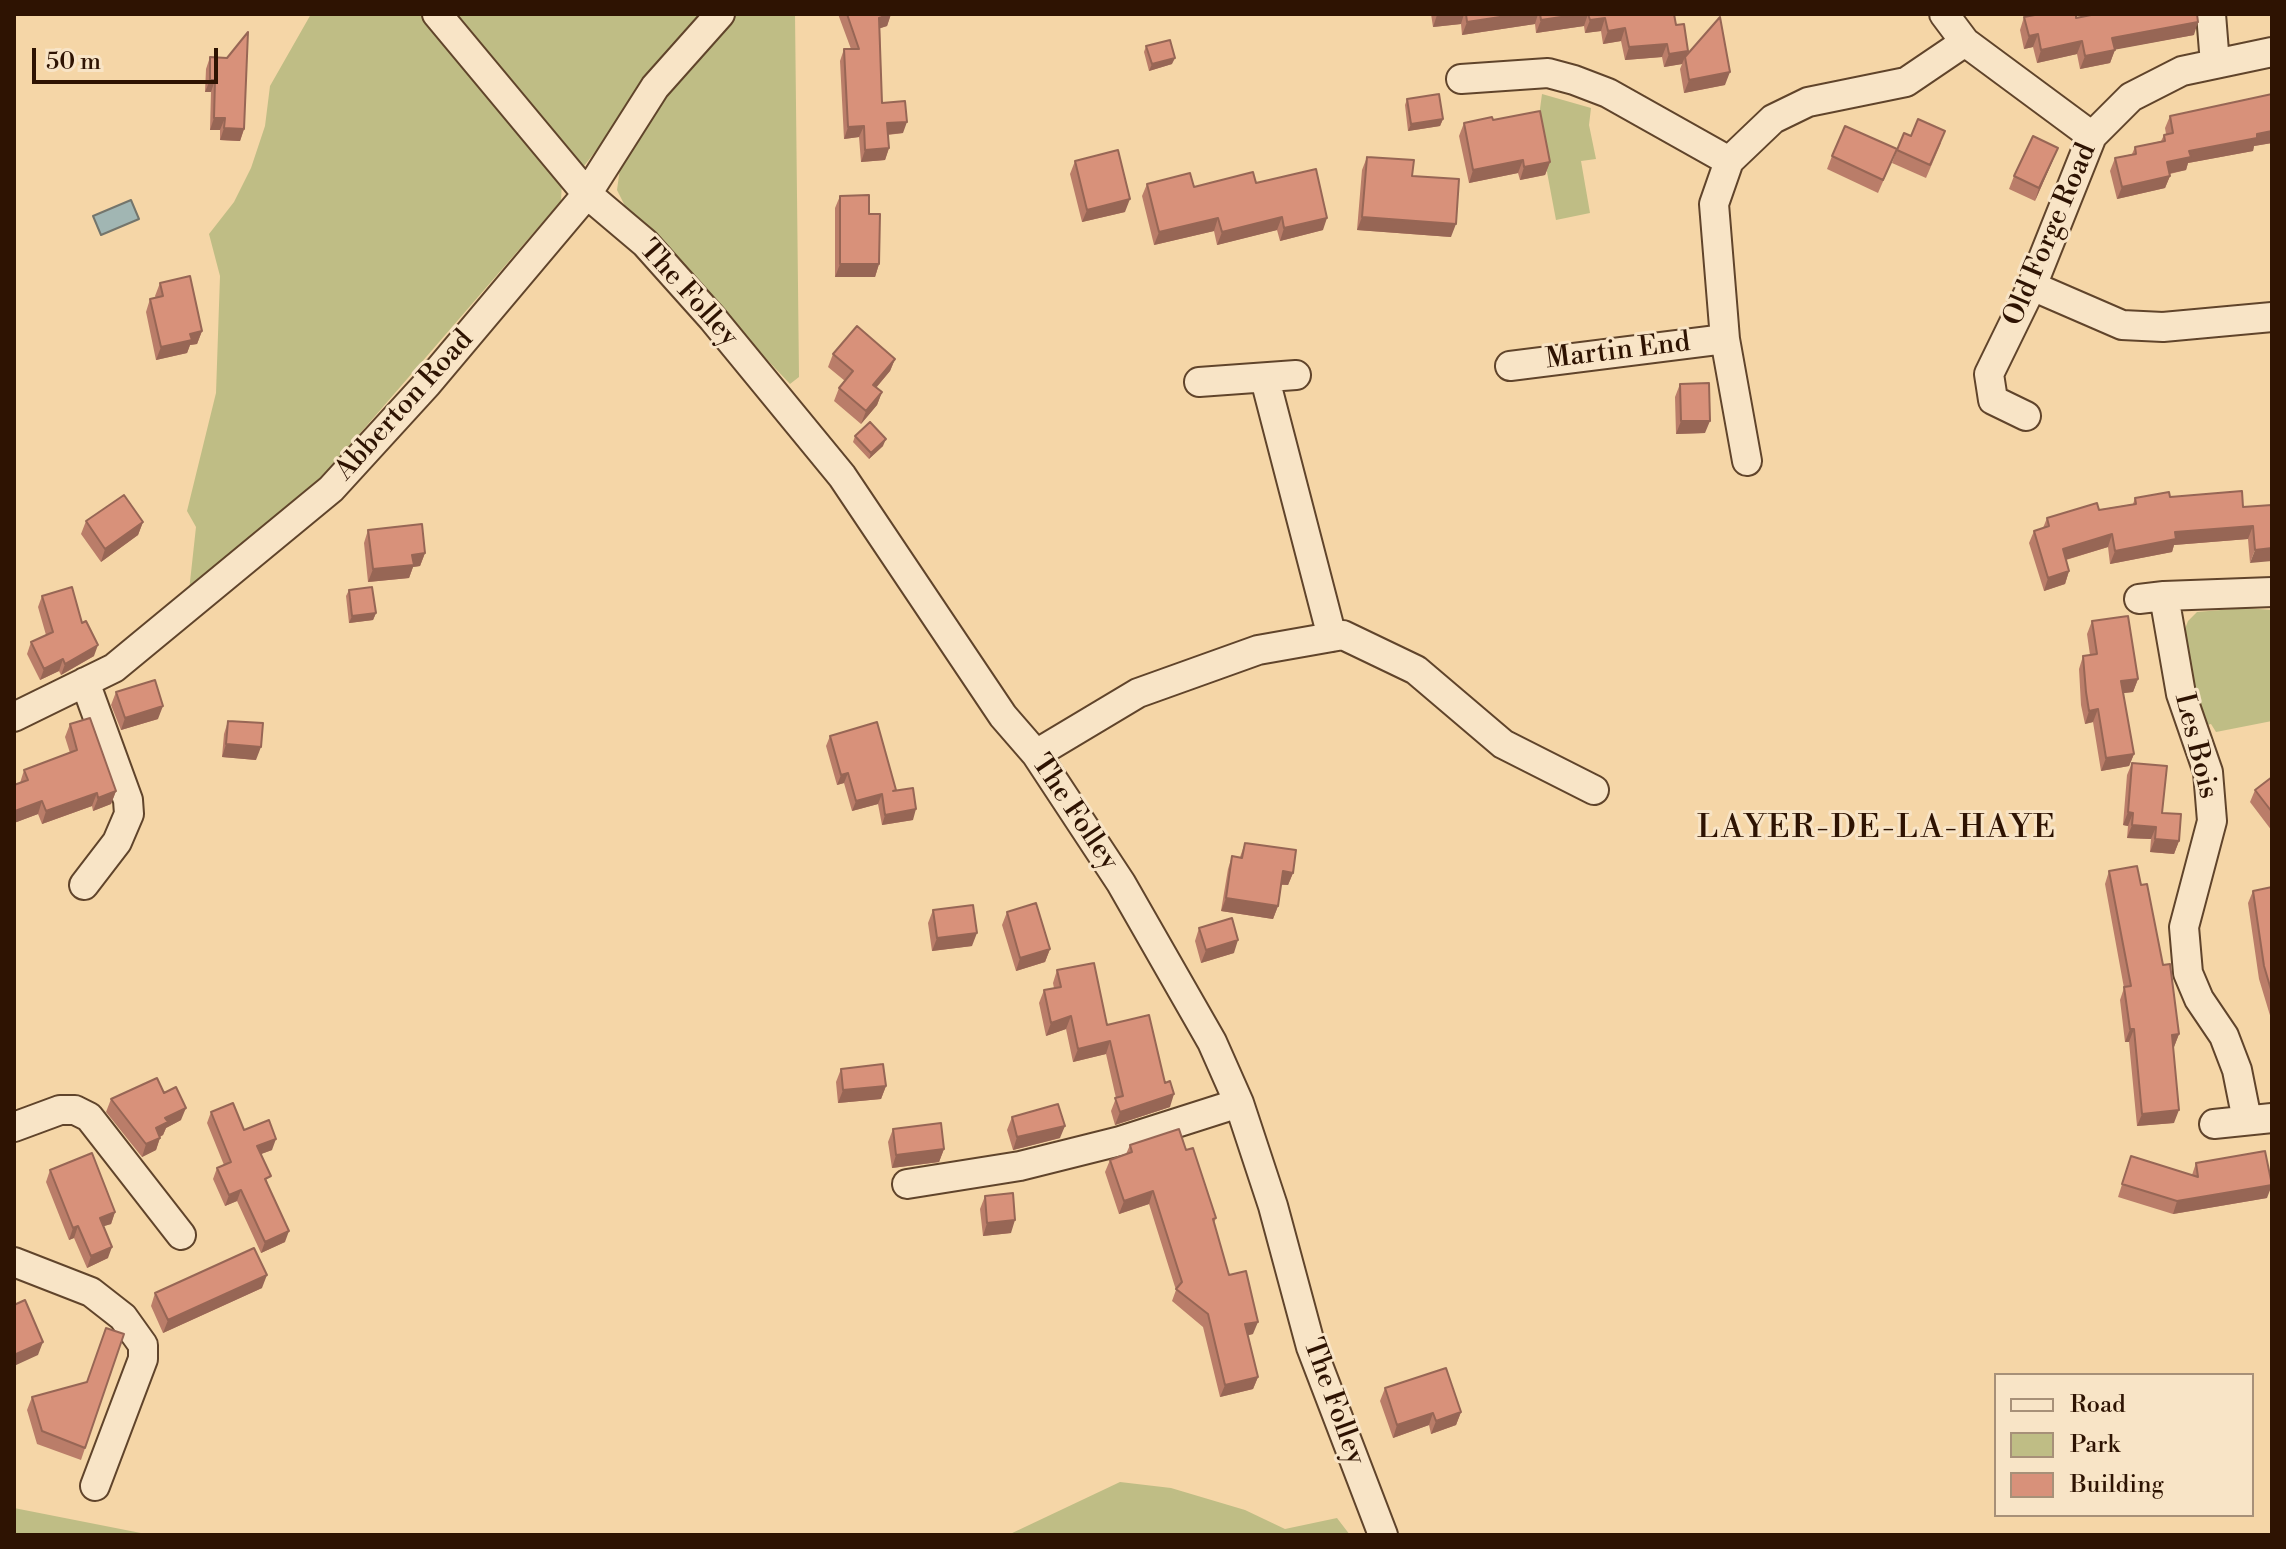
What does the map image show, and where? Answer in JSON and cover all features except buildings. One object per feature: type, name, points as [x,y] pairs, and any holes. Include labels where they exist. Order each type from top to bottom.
[{"type":"street","name":"The Folley","points":[[437,14],[587,194],[645,243],[713,319],[842,476],[1003,716],[1036,754],[1159,945],[1212,1042],[1239,1103],[1273,1206],[1311,1347],[1383,1535]]},
{"type":"street","name":"Abberton Road","points":[[14,717],[114,668],[145,646],[331,489],[427,384],[587,194],[655,87],[720,14]]},
{"type":"street","points":[[1944,14],[1965,42],[2092,136]]},
{"type":"street","points":[[2211,14],[2215,64]]},
{"type":"street","points":[[1747,461],[1725,339],[1714,204],[1729,161],[1773,119],[1808,102],[1906,82],[1965,42]]},
{"type":"street","name":"Old Forge Road","points":[[2026,416],[1993,400],[1989,374],[2032,286],[2092,136],[2131,97],[2182,71],[2272,52]]},
{"type":"street","points":[[1461,79],[1548,73],[1574,80],[1608,93],[1729,161]]},
{"type":"street","points":[[2032,286],[2122,325],[2163,327],[2272,317]]},
{"type":"street","name":"Martin End","points":[[1510,366],[1725,339]]},
{"type":"street","points":[[1199,382],[1296,375]]},
{"type":"street","points":[[1265,379],[1332,637]]},
{"type":"street","name":"Les Bois","points":[[2214,1124],[2260,1119],[2224,1036],[2199,999],[2188,973],[2184,927],[2212,821],[2208,772],[2151,597],[2272,592]]},
{"type":"street","points":[[1036,754],[1138,693],[1258,650],[1343,635],[1416,670],[1503,744],[1594,790]]},
{"type":"street","points":[[84,885],[117,842],[129,814],[128,800],[85,682]]},
{"type":"street","points":[[907,1184],[1020,1166],[1120,1141],[1239,1103]]},
{"type":"street","points":[[14,1127],[60,1110],[75,1110],[89,1117],[181,1235]]},
{"type":"street","points":[[14,1262],[91,1292],[123,1317],[143,1345],[143,1359],[95,1486]]},
{"type":"green space","points":[[311,14],[429,14],[562,180],[561,201],[299,504],[188,600],[196,527],[187,511],[216,393],[220,276],[209,234],[234,202],[251,168],[265,126],[270,86]]},
{"type":"green space","points":[[447,14],[703,14],[584,166],[577,167]]},
{"type":"green space","points":[[730,14],[795,14],[799,377],[790,384],[628,212],[617,190],[620,168],[666,98]]},
{"type":"green space","points":[[1542,94],[1591,108],[1589,125],[1596,159],[1581,161],[1590,213],[1556,220],[1538,124]]},
{"type":"green space","points":[[2245,608],[2272,610],[2272,721],[2216,732],[2211,724],[2203,726],[2180,642],[2188,621],[2197,612]]},
{"type":"green space","points":[[1120,1482],[1171,1488],[1245,1510],[1285,1529],[1337,1518],[1350,1535],[1008,1535]]},
{"type":"green space","points":[[14,1508],[151,1535],[14,1535]]},
{"type":"shaded area","points":[[131,200],[139,219],[101,235],[93,216]]},
{"type":"district","name":"LAYER-DE-LA-HAYE","points":[[1877,829]]}]
